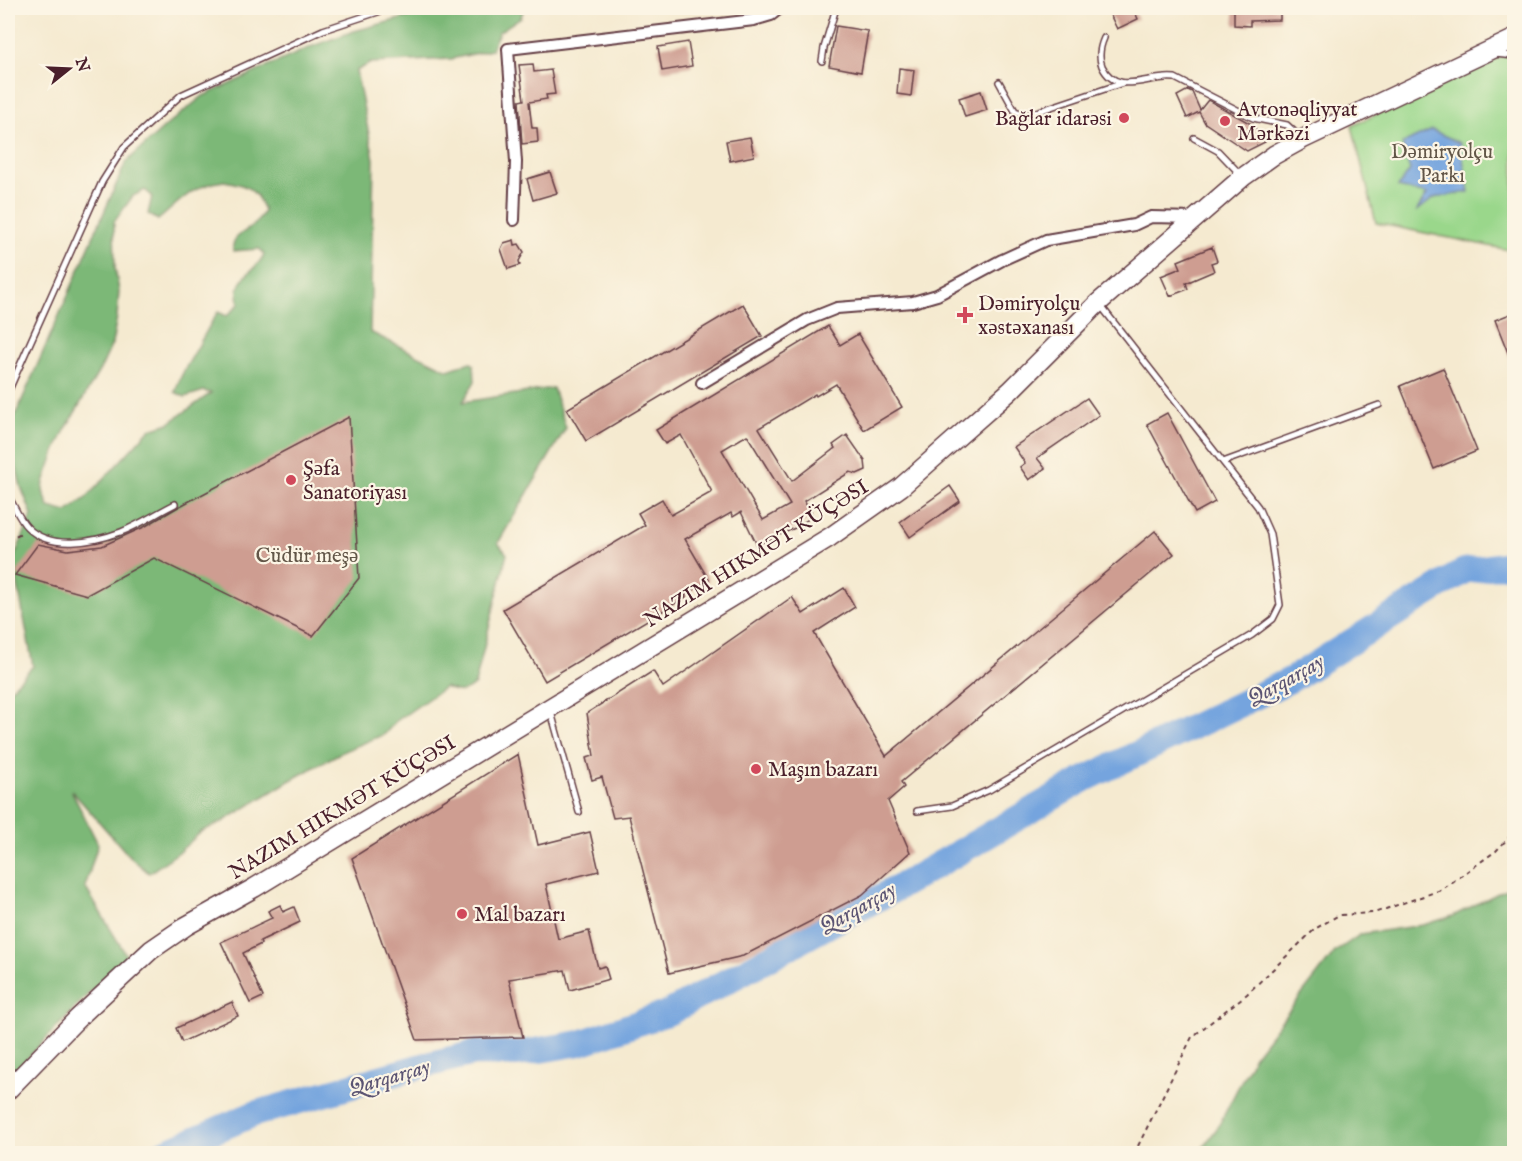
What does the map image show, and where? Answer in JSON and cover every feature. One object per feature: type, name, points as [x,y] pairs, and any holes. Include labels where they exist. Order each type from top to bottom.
[{"type":"main road","name":"NAZIM HIKMƏT KÜÇƏSI","points":[[8,1090],[78,1018],[151,950],[177,932],[254,888],[830,537],[901,487],[1010,391],[1098,303],[1244,177],[1274,155],[1303,139],[1515,39]]},
{"type":"street","points":[[514,220],[516,162],[508,49],[754,20],[771,15],[780,8]]},
{"type":"street","points":[[702,383],[807,320],[837,308],[913,302],[937,296],[1002,260],[1046,240],[1134,225],[1151,217],[1197,218]]},
{"type":"lane","points":[[8,392],[102,182],[124,147],[181,96],[323,30],[390,8]]},
{"type":"lane","points":[[822,61],[836,8]]},
{"type":"lane","points":[[1104,38],[1100,54],[1101,62],[1109,75],[1123,83],[1131,84],[1160,77],[1174,78],[1252,118],[1287,125],[1303,139]]},
{"type":"lane","points":[[1484,52],[1515,56]]},
{"type":"lane","points":[[999,82],[1015,111],[1027,116],[1123,83]]},
{"type":"lane","points":[[1194,138],[1218,151],[1244,177]]},
{"type":"lane","points":[[917,811],[952,806],[989,790],[1252,634],[1273,619],[1280,605],[1270,534],[1258,507],[1098,303]]},
{"type":"lane","points":[[1222,462],[1379,405]]},
{"type":"lane","points":[[8,496],[27,528],[48,540],[70,542],[102,538],[123,531],[175,504]]},
{"type":"lane","points":[[550,708],[579,812]]},
{"type":"path","points":[[8,540],[27,528]]},
{"type":"path","points":[[1134,1154],[1192,1037],[1247,994],[1315,929],[1339,915],[1374,914],[1441,890],[1496,851],[1515,832]]},
{"type":"green space","name":"Cüdür meşə","points":[[478,8],[524,8],[521,17],[499,32],[491,50],[451,59],[371,63],[356,71],[374,159],[370,332],[448,370],[470,362],[474,365],[475,381],[463,402],[553,388],[566,428],[498,543],[507,554],[475,684],[461,692],[445,687],[395,722],[385,734],[340,753],[224,821],[201,832],[179,852],[149,873],[130,857],[71,790],[98,844],[85,887],[128,958],[89,993],[8,1079],[8,692],[33,666],[13,560],[32,515],[21,487],[8,432],[126,162],[203,96],[313,46],[354,31],[415,15]],"holes":[[[231,182],[244,186],[254,193],[264,211],[256,223],[237,237],[233,251],[260,249],[264,254],[240,284],[239,304],[227,316],[218,312],[184,371],[175,392],[185,397],[204,391],[211,393],[169,423],[150,429],[87,497],[67,512],[49,507],[43,491],[55,452],[112,344],[119,291],[115,268],[114,222],[133,196],[145,190],[152,196],[148,214],[158,220],[195,190],[213,183]]]},
{"type":"green space","name":"Dəmiryolçu Parkı","points":[[1514,52],[1514,251],[1376,223],[1352,126],[1480,65]]},
{"type":"green space","points":[[1514,885],[1514,1153],[1199,1153],[1218,1127],[1254,1056],[1335,952],[1361,934],[1423,925],[1453,916]]},
{"type":"water","points":[[1432,130],[1460,143],[1469,192],[1434,198],[1416,212],[1427,194],[1398,187],[1410,170],[1402,144]]},
{"type":"building","points":[[1107,8],[1133,8],[1138,19],[1117,29]]},
{"type":"building","points":[[1234,8],[1280,8],[1280,20],[1250,21],[1250,26],[1234,25]]},
{"type":"building","points":[[836,26],[868,31],[861,72],[829,66]]},
{"type":"building","points":[[688,42],[692,66],[662,71],[658,47]]},
{"type":"building","points":[[533,64],[534,72],[551,70],[555,94],[546,95],[547,99],[529,102],[532,128],[537,128],[538,142],[522,144],[519,101],[524,100],[519,65]]},
{"type":"building","points":[[899,68],[914,70],[911,96],[897,94]]},
{"type":"building","name":"Avtonəqliyyat Mərkəzi","points":[[1188,90],[1192,92],[1200,110],[1208,100],[1253,125],[1265,142],[1247,151],[1205,123],[1199,112],[1187,118],[1177,96]]},
{"type":"building","points":[[981,91],[987,110],[965,117],[959,98]]},
{"type":"building","points":[[750,137],[754,156],[730,161],[726,141]]},
{"type":"building","points":[[550,172],[557,193],[533,200],[527,179]]},
{"type":"building","points":[[514,240],[515,245],[519,244],[524,252],[519,261],[520,265],[508,269],[501,249],[504,243]]},
{"type":"building","points":[[1212,247],[1217,261],[1211,263],[1214,271],[1186,283],[1188,289],[1170,296],[1161,276],[1181,268],[1178,261]]},
{"type":"building","points":[[743,304],[762,336],[586,441],[567,409]]},
{"type":"building","points":[[1515,312],[1515,368],[1514,368],[1495,320]]},
{"type":"building","points":[[828,326],[840,345],[858,334],[902,407],[864,430],[836,384],[759,428],[792,481],[835,448],[833,445],[847,435],[865,461],[866,470],[857,474],[850,472],[804,501],[813,516],[795,528],[757,545],[741,512],[733,517],[731,513],[685,539],[709,580],[685,595],[686,597],[545,681],[503,609],[645,525],[638,513],[662,499],[671,515],[712,492],[681,435],[665,444],[656,430]],"holes":[[[747,435],[790,505],[763,520],[722,450]]]},
{"type":"building","points":[[1443,368],[1477,451],[1434,469],[1400,386]]},
{"type":"building","points":[[1087,398],[1099,415],[1037,458],[1045,468],[1029,480],[1020,467],[1025,463],[1014,447]]},
{"type":"building","points":[[1167,413],[1215,502],[1195,513],[1147,424]]},
{"type":"building","name":"Şəfa Sanatoriyası","points":[[349,417],[359,578],[313,636],[154,558],[87,595],[15,575],[38,544],[68,550],[102,546],[144,527]]},
{"type":"building","points":[[950,486],[960,501],[910,537],[900,522]]},
{"type":"building","name":"Maşın bazarı","points":[[1155,531],[1174,554],[901,782],[904,787],[888,801],[910,852],[862,895],[743,956],[669,973],[629,816],[613,818],[602,777],[592,780],[586,758],[594,756],[587,713],[653,671],[663,687],[792,597],[803,614],[844,588],[855,607],[814,633],[886,756]]},
{"type":"building","name":"Mal bazarı","points":[[518,754],[538,845],[590,832],[599,871],[546,884],[558,939],[589,931],[598,968],[605,966],[609,979],[570,990],[565,970],[509,979],[523,1037],[417,1040],[352,858]]},
{"type":"building","points":[[280,905],[283,912],[294,907],[300,922],[260,941],[261,944],[243,953],[263,997],[250,1003],[221,942],[272,918],[268,911]]},
{"type":"building","points":[[232,1002],[238,1016],[182,1042],[176,1028]]},
{"type":"waterway","name":"Qarqarçay","points":[[160,1154],[254,1114],[418,1067],[475,1053],[517,1054],[580,1043],[670,1012],[908,882],[1083,780],[1292,679],[1464,571],[1514,563]]},
{"type":"place","name":"Bağlar idarəsi","points":[[1124,118]]},
{"type":"place","name":"Avtonəqliyyat Mərkəzi","points":[[1225,121]]},
{"type":"place","name":"Dəmiryolçu xəstəxanası","points":[[965,315]]},
{"type":"place","name":"Şəfa Sanatoriyası","points":[[291,480]]},
{"type":"place","name":"Maşın bazarı","points":[[756,769]]},
{"type":"place","name":"Mal bazarı","points":[[462,914]]}]
